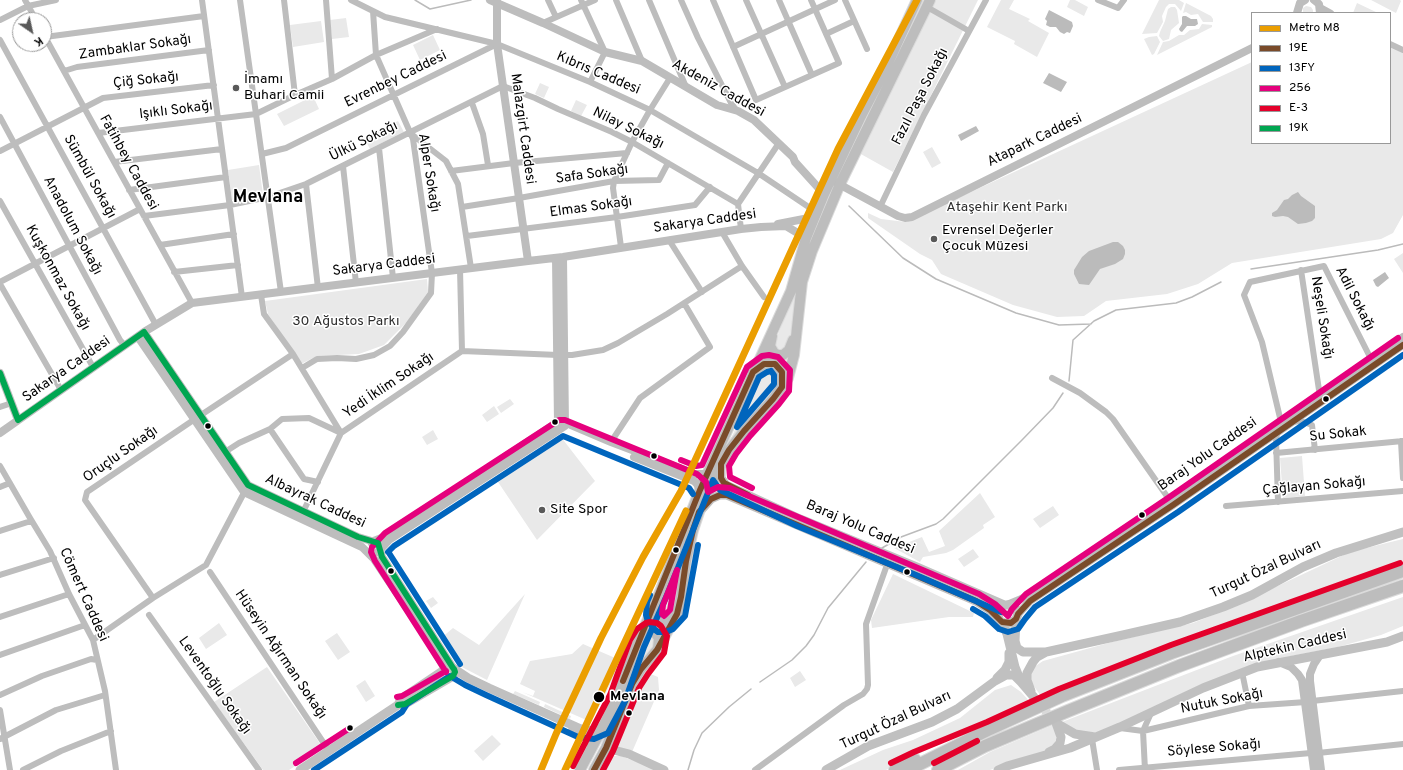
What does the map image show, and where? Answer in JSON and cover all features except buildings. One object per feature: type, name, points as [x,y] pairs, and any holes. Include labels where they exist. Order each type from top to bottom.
[{"type":"highway","points":[[908,770],[990,729],[1062,696],[1174,652],[1403,571]]},
{"type":"highway","points":[[938,770],[985,746],[1179,666],[1301,621],[1403,586]]},
{"type":"highway","points":[[895,770],[918,758],[990,729]]},
{"type":"highway","points":[[943,770],[985,746]]},
{"type":"main road","points":[[594,770],[606,748],[632,684],[641,669],[657,650],[677,614],[694,530],[700,512],[721,464],[729,450],[773,399],[788,378],[792,368],[794,355],[802,282],[812,250],[835,182],[860,118],[884,72],[915,2]]},
{"type":"main road","points":[[580,770],[617,698],[637,644],[700,490],[791,291],[806,238],[824,194],[835,182],[927,8]]},
{"type":"main road","points":[[774,329],[770,346],[774,353],[783,355],[789,350],[797,328]]},
{"type":"main road","points":[[753,372],[764,364],[776,364],[782,372],[782,387]]},
{"type":"main road","name":"Baraj Yolu Caddesi","points":[[721,464],[721,478],[726,485],[799,522],[976,601],[990,610],[1001,621]]},
{"type":"main road","name":"Baraj Yolu Caddesi","points":[[700,512],[711,499],[720,495],[727,495],[919,568],[1005,605],[1014,607],[1017,617]]},
{"type":"main road","name":"Turgut Özal Bulvarı","points":[[1017,617],[1015,641],[1017,648],[1023,652],[1046,652],[1124,635],[1180,622],[1223,607],[1252,594],[1303,567],[1336,553],[1403,532]]},
{"type":"main road","points":[[655,603],[654,616],[660,624],[669,622],[677,614]]},
{"type":"main road","points":[[1005,605],[1001,607],[998,613],[1021,682]]},
{"type":"main road","points":[[1001,621],[1011,623],[1017,617]]},
{"type":"main road","points":[[637,644],[643,635],[650,630],[654,631],[659,638],[657,650]]},
{"type":"main road","name":"Alptekin Caddesi","points":[[998,770],[1070,748],[1120,728],[1203,688],[1257,667],[1387,642],[1403,636]]},
{"type":"main road","points":[[995,680],[1005,670],[1009,662],[1010,646]]},
{"type":"main road","points":[[995,680],[1006,675],[1014,675],[1033,696],[1029,687],[1027,673],[1038,657],[1046,652]]},
{"type":"main road","points":[[300,770],[398,705],[401,698],[450,671]]},
{"type":"main road","points":[[450,671],[581,729],[594,730],[603,727]]},
{"type":"main road","points":[[450,671],[459,678],[582,735],[589,740],[592,746]]},
{"type":"main road","name":"Turgut Özal Bulvarı","points":[[826,770],[868,746],[932,722],[957,709],[995,680]]},
{"type":"main road","points":[[1034,758],[1050,752],[1060,743],[1061,737],[1056,723],[1075,734],[1094,738]]},
{"type":"main road","points":[[606,748],[629,754],[664,770]]},
{"type":"street","points":[[0,20],[27,3],[56,0]]},
{"type":"street","points":[[202,0],[242,297]]},
{"type":"street","points":[[240,0],[282,292]]},
{"type":"street","points":[[284,0],[295,95]]},
{"type":"street","points":[[326,0],[332,79]]},
{"type":"street","name":"Kıbrıs Caddesi","points":[[351,0],[385,17],[497,44],[590,82],[650,110],[758,174],[815,214]]},
{"type":"street","points":[[548,0],[556,17]]},
{"type":"street","points":[[543,22],[582,3],[595,0]]},
{"type":"street","points":[[616,0],[642,61]]},
{"type":"street","points":[[649,0],[686,87]]},
{"type":"street","points":[[681,0],[698,38],[732,103],[738,111]]},
{"type":"street","points":[[712,0],[756,100],[839,63],[812,0]]},
{"type":"street","points":[[746,0],[784,88]]},
{"type":"street","points":[[779,0],[812,75]]},
{"type":"street","points":[[733,47],[835,0]]},
{"type":"street","points":[[845,0],[867,50]]},
{"type":"street","name":"Fazıl Paşa Sokağı","points":[[880,207],[924,116],[986,0]]},
{"type":"street","points":[[1098,0],[1118,8],[1124,0]]},
{"type":"street","points":[[1298,9],[1300,3],[1304,0]]},
{"type":"street","points":[[1314,0],[1319,4],[1320,10]]},
{"type":"street","name":"Akdeniz Caddesi","points":[[494,1],[543,22],[604,52],[642,61],[717,105],[738,111],[754,120],[793,157],[795,162],[824,194]]},
{"type":"street","name":"Malazgirt Caddesi","points":[[494,1],[498,22],[497,44],[528,261]]},
{"type":"street","points":[[915,2],[970,31]]},
{"type":"street","points":[[27,3],[32,12]]},
{"type":"street","points":[[582,3],[604,52],[590,82]]},
{"type":"street","name":"Alper Sokağı","points":[[302,368],[317,359],[356,359],[374,355],[390,346],[403,332],[431,293],[432,273],[412,139],[376,55],[373,11]]},
{"type":"street","points":[[52,35],[204,16]]},
{"type":"street","points":[[826,34],[854,21]]},
{"type":"street","name":"Işıklı Sokağı","points":[[98,132],[256,114],[332,79],[376,55],[437,29]]},
{"type":"street","name":"Sümbül Sokağı","points":[[0,40],[156,325]]},
{"type":"street","name":"Evrenbey Caddesi","points":[[262,154],[286,148],[497,44]]},
{"type":"street","points":[[1391,44],[1403,50]]},
{"type":"street","name":"Atapark Caddesi","points":[[835,182],[898,216],[905,218],[912,217],[1251,48]]},
{"type":"street","name":"Fatihbey Caddesi","points":[[52,49],[192,304]]},
{"type":"street","name":"Zambaklar Sokağı","points":[[64,71],[77,67],[209,50]]},
{"type":"street","points":[[621,247],[613,188],[614,181],[632,142],[670,78]]},
{"type":"street","name":"Çiğ Sokağı","points":[[0,152],[103,98],[214,85]]},
{"type":"street","name":"Ülkü Sokağı","points":[[144,216],[230,205],[268,197],[306,184],[472,103],[503,86]]},
{"type":"street","name":"Nilay Sokağı","points":[[503,86],[535,98],[632,142],[738,204]]},
{"type":"street","points":[[472,103],[483,134],[488,166]]},
{"type":"street","name":"Anadolum Sokağı","points":[[0,117],[120,340],[125,346]]},
{"type":"street","points":[[410,133],[446,161],[458,184],[471,268]]},
{"type":"street","points":[[741,228],[738,204],[779,143]]},
{"type":"street","points":[[379,148],[393,278]]},
{"type":"street","points":[[114,162],[222,149]]},
{"type":"street","points":[[451,171],[514,163],[627,154]]},
{"type":"street","name":"Safa Sokağı","points":[[462,207],[614,181],[659,180],[668,163]]},
{"type":"street","points":[[343,166],[356,283]]},
{"type":"street","points":[[129,190],[226,177]]},
{"type":"street","points":[[306,184],[318,288]]},
{"type":"street","name":"Elmas Sokağı","points":[[467,236],[617,217],[695,205],[710,187]]},
{"type":"street","name":"Kuşkonmaz Sokağı","points":[[0,201],[93,367]]},
{"type":"street","points":[[61,390],[0,283],[140,209]]},
{"type":"street","points":[[761,227],[815,214]]},
{"type":"street","name":"Sakarya Caddesi","points":[[0,433],[141,334],[192,304],[460,269],[559,258],[741,228],[786,226],[806,238]]},
{"type":"street","points":[[722,232],[742,266],[764,297]]},
{"type":"street","points":[[160,245],[234,234]]},
{"type":"street","points":[[669,240],[702,292]]},
{"type":"street","points":[[559,258],[562,423]]},
{"type":"street","points":[[174,272],[238,265]]},
{"type":"street","points":[[460,269],[462,350],[572,355],[598,351],[610,347],[702,292],[742,266]]},
{"type":"street","name":"Adil Sokağı","points":[[1281,422],[1262,342],[1244,295],[1250,282],[1324,266],[1372,359]]},
{"type":"street","name":"Neşeli Sokağı","points":[[1301,270],[1320,390],[1322,393]]},
{"type":"street","points":[[261,295],[264,314],[293,354],[341,433]]},
{"type":"street","points":[[611,442],[640,398],[710,347],[684,303]]},
{"type":"street","name":"Albayrak Caddesi","points":[[141,334],[246,489],[302,515],[362,547],[368,552],[450,671]]},
{"type":"street","name":"Baraj Yolu Caddesi","points":[[1017,617],[1030,601],[1403,337]]},
{"type":"street","name":"Baraj Yolu Caddesi","points":[[1005,605],[1027,596],[1171,502],[1292,422],[1403,345]]},
{"type":"street","name":"Yedi İklim Sokağı","points":[[302,515],[341,433],[462,350]]},
{"type":"street","name":"Oruçlu Sokağı","points":[[153,598],[85,500],[87,492],[293,354]]},
{"type":"street","points":[[0,373],[18,420]]},
{"type":"street","points":[[1052,378],[1094,402],[1109,415],[1171,502]]},
{"type":"street","points":[[0,407],[12,403]]},
{"type":"street","points":[[222,454],[239,443],[270,429],[282,419],[309,418],[341,433]]},
{"type":"street","points":[[1278,502],[1276,438],[1281,422],[1301,421],[1312,425],[1315,450]]},
{"type":"street","points":[[562,423],[693,480],[700,490]]},
{"type":"street","points":[[562,423],[390,540],[377,553],[374,554],[368,552],[367,546],[372,542],[384,537],[562,423],[571,425],[695,474],[705,474],[709,470]]},
{"type":"street","points":[[270,429],[304,479],[318,482]]},
{"type":"street","points":[[1402,441],[1403,478]]},
{"type":"street","name":"Su Sokak","points":[[1276,453],[1402,441]]},
{"type":"street","name":"Cömert Caddesi","points":[[0,466],[54,558],[69,594],[93,640],[105,695],[116,770]]},
{"type":"street","points":[[0,486],[10,483]]},
{"type":"street","points":[[93,640],[153,598],[206,565],[246,489]]},
{"type":"street","name":"Çağlayan Sokağı","points":[[1226,506],[1403,491]]},
{"type":"street","name":"Albayrak Caddesi","points":[[302,515],[372,542]]},
{"type":"street","points":[[0,531],[31,521]]},
{"type":"street","points":[[372,542],[378,543],[382,557],[450,671]]},
{"type":"street","points":[[0,575],[54,558]]},
{"type":"street","points":[[755,770],[844,705],[863,694],[867,689],[866,624],[888,562]]},
{"type":"street","name":"Hüseyin Ağırman Sokağı","points":[[210,572],[329,751]]},
{"type":"street","points":[[0,617],[69,594]]},
{"type":"street","name":"Leventoğlu Sokağı","points":[[149,615],[259,770]]},
{"type":"street","points":[[0,654],[85,625]]},
{"type":"street","points":[[1314,770],[1315,753],[1309,701],[1310,674],[1320,655]]},
{"type":"street","points":[[0,695],[42,676],[91,659],[98,660]]},
{"type":"street","points":[[1278,662],[1292,667],[1298,674],[1302,680],[1309,701]]},
{"type":"street","points":[[1242,672],[1249,706]]},
{"type":"street","name":"Nutuk Sokağı","points":[[1143,731],[1249,706],[1403,691]]},
{"type":"street","points":[[2,738],[56,710],[105,695]]},
{"type":"street","points":[[0,710],[2,738],[10,770]]},
{"type":"street","points":[[1145,769],[1143,731],[1151,713]]},
{"type":"street","points":[[1120,728],[1143,731]]},
{"type":"street","points":[[22,770],[61,751],[111,731]]},
{"type":"street","points":[[1094,738],[1097,770]]},
{"type":"street","name":"Söylese Sokağı","points":[[1119,770],[1145,769],[1403,744]]},
{"type":"street","points":[[1315,753],[1321,770]]},
{"type":"green space","points":[[936,0],[978,0],[893,172],[859,153]]},
{"type":"green space","points":[[1001,0],[1014,0],[1009,9],[1030,19],[1028,21],[1049,33],[1037,57],[1014,44],[1015,41],[987,27]]},
{"type":"green space","points":[[1070,0],[1075,0],[1088,7],[1084,16],[1067,7]]},
{"type":"green space","points":[[1159,0],[1179,0],[1184,3],[1181,11],[1175,4],[1169,4],[1166,7],[1162,16],[1163,22],[1157,33],[1142,34]]},
{"type":"green space","points":[[1371,0],[1400,0],[1401,1],[1396,13]]},
{"type":"green space","points":[[1186,3],[1211,16],[1213,22],[1203,22],[1198,14],[1191,15],[1186,12],[1183,13]]},
{"type":"green space","points":[[1357,3],[1376,12],[1353,12]]},
{"type":"green space","points":[[1306,6],[1311,7],[1313,12],[1303,12],[1303,8]]},
{"type":"green space","points":[[1175,7],[1177,10],[1179,23],[1171,30],[1169,39],[1163,41],[1159,36],[1168,9]]},
{"type":"green space","points":[[346,18],[349,37],[332,39],[330,20]]},
{"type":"green space","points":[[321,21],[324,42],[293,47],[290,25]]},
{"type":"green space","points":[[1202,24],[1212,25],[1212,27],[1157,55],[1163,42],[1169,41],[1179,35],[1184,35],[1190,30],[1199,29]]},
{"type":"green space","points":[[433,35],[440,50],[420,60],[413,45]]},
{"type":"green space","points":[[1157,36],[1160,42],[1152,55],[1144,39]]},
{"type":"green space","name":"Ataşehir Kent Parkı","points":[[1391,47],[1403,53],[1403,215],[1393,233],[1381,239],[1232,263],[1198,284],[1167,294],[1106,301],[1084,316],[1057,317],[1013,305],[941,274],[932,260],[920,254],[868,218],[868,213],[881,219],[906,222],[1251,62],[1251,144],[1391,144]]},
{"type":"green space","points":[[540,83],[549,87],[544,98],[535,94]]},
{"type":"green space","points":[[313,96],[319,109],[284,126],[277,114]]},
{"type":"green space","points":[[576,100],[587,105],[581,116],[571,111]]},
{"type":"green space","points":[[398,121],[404,132],[370,149],[364,138]]},
{"type":"green space","points":[[932,147],[941,163],[932,168],[923,152]]},
{"type":"green space","points":[[259,165],[263,195],[232,200],[228,170]]},
{"type":"green space","points":[[1403,253],[1403,273],[1394,259]]},
{"type":"green space","name":"30 Ağustos Parkı","points":[[427,279],[428,292],[407,322],[384,345],[359,354],[317,356],[301,364],[268,314],[265,301]]},
{"type":"green space","points":[[798,283],[789,343],[783,351],[778,350],[775,342]]},
{"type":"green space","points":[[766,368],[772,368],[777,371],[778,386],[751,417],[725,451],[762,372]]},
{"type":"green space","points":[[510,399],[514,404],[501,413],[497,407]]},
{"type":"green space","points":[[494,406],[499,414],[487,422],[482,415]]},
{"type":"green space","points":[[433,430],[438,439],[427,445],[422,437]]},
{"type":"green space","name":"Site Spor","points":[[561,437],[595,481],[537,540],[496,479]]},
{"type":"green space","points":[[1302,456],[1305,496],[1283,498],[1280,458]]},
{"type":"green space","points":[[980,493],[995,517],[983,525],[984,528],[953,550],[946,553],[923,557],[920,562],[894,548],[922,537],[929,552],[945,546],[939,531]]},
{"type":"green space","points":[[1053,506],[1059,515],[1040,528],[1033,519]]},
{"type":"green space","points":[[687,532],[673,613],[664,618],[660,615]]},
{"type":"green space","points":[[1403,539],[1403,561],[1313,592],[1099,672],[1041,696],[1030,681],[1031,669],[1043,661],[1112,642],[1193,623],[1233,607],[1350,552]]},
{"type":"green space","points":[[973,549],[979,557],[964,567],[958,559]]},
{"type":"green space","points":[[893,574],[974,613],[973,617],[949,617],[872,628],[871,620]]},
{"type":"green space","points":[[525,594],[487,680],[458,665],[440,639],[453,628],[479,645]]},
{"type":"green space","points":[[433,597],[438,603],[431,608],[426,601]]},
{"type":"green space","points":[[1403,597],[1403,626],[1381,635],[1338,647],[1286,657],[1098,733],[1079,732],[1062,722],[1233,656]]},
{"type":"green space","points":[[219,623],[227,635],[206,649],[199,638]]},
{"type":"green space","points":[[337,633],[350,652],[338,660],[325,641]]},
{"type":"green space","points":[[648,636],[655,638],[656,643],[636,666]]},
{"type":"green space","points":[[583,644],[622,661],[591,722],[522,692],[533,696],[535,691],[520,684],[530,661],[572,654]]},
{"type":"green space","points":[[267,667],[323,748],[289,770],[263,770],[214,702]]},
{"type":"green space","points":[[800,671],[806,680],[795,687],[790,678]]},
{"type":"green space","points":[[648,673],[658,677],[659,690],[632,752],[613,747]]},
{"type":"green space","points":[[365,680],[375,696],[366,702],[356,686]]},
{"type":"green space","points":[[1011,685],[1021,692],[1031,703],[1003,714],[886,770],[840,770],[883,750],[913,740],[960,718],[995,690]]},
{"type":"green space","points":[[515,691],[540,702],[539,705],[513,694]]},
{"type":"green space","points":[[545,704],[571,716],[570,719],[544,707]]},
{"type":"green space","points":[[1053,725],[1056,740],[1051,749],[990,770],[958,770],[990,752]]},
{"type":"green space","points":[[492,735],[501,744],[483,761],[474,751]]},
{"type":"green space","points":[[611,756],[621,756],[659,770],[604,770]]},
{"type":"shaded area","points":[[1049,10],[1072,22],[1073,26],[1070,33],[1067,32],[1064,34],[1056,27],[1046,25],[1047,21],[1045,19]]},
{"type":"shaded area","points":[[1183,16],[1191,19],[1197,19],[1198,24],[1195,26],[1187,26],[1182,32],[1180,31],[1179,29],[1182,24]]},
{"type":"shaded area","points":[[1049,73],[1067,82],[1061,92],[1043,83]]},
{"type":"shaded area","points":[[976,126],[979,131],[961,141],[958,135]]},
{"type":"shaded area","points":[[1298,192],[1315,206],[1315,218],[1312,221],[1298,224],[1288,217],[1272,216],[1272,213],[1277,210],[1284,200]]},
{"type":"shaded area","points":[[1113,242],[1118,242],[1123,246],[1125,254],[1123,259],[1115,264],[1100,269],[1089,285],[1079,284],[1074,274],[1074,270],[1082,257],[1089,251]]},
{"type":"shaded area","points":[[1385,272],[1389,278],[1378,287],[1376,286],[1373,280]]},
{"type":"waterway","points":[[415,0],[430,9],[471,0]]},
{"type":"waterway","points":[[849,206],[903,258],[936,279],[1016,313],[1059,325],[1091,324]]},
{"type":"waterway","points":[[1251,269],[1378,250],[1403,244]]},
{"type":"waterway","points":[[1069,381],[1073,340],[1094,321],[1116,310],[1176,303],[1192,297],[1221,282]]},
{"type":"waterway","points":[[882,548],[901,537],[936,524],[943,519],[1053,408],[1063,393]]},
{"type":"waterway","points":[[760,682],[792,660],[806,646],[814,635],[828,608],[866,562]]},
{"type":"waterway","points":[[688,770],[694,750],[702,733],[729,707],[751,689]]},
{"type":"tunnel","points":[[1033,696],[1055,722]]},
{"type":"metro line","name":"M8","points":[[541,770],[556,734],[601,638],[643,557],[681,491],[838,149],[917,0]]},
{"type":"metro line","name":"M8","points":[[565,770],[686,511]]},
{"type":"transit line","name":"19K","points":[[18,420],[144,332],[248,485],[358,537],[378,543],[382,557],[453,668]]},
{"type":"transit line","name":"256","points":[[446,672],[375,561],[371,552],[372,547],[385,533],[559,420],[565,420],[697,474],[706,482],[708,492],[718,487],[730,488],[979,594],[995,604],[1008,616],[1012,609],[1026,594],[1168,498],[1398,338]]},
{"type":"transit line","name":"19E","points":[[594,770],[606,748],[632,684],[641,669],[657,650],[677,614],[693,530],[699,512],[711,499],[720,495],[727,495],[976,601],[990,610],[1002,622],[1011,623],[1030,601],[1173,505],[1403,345]]},
{"type":"transit line","name":"256","points":[[681,460],[696,466],[702,465],[747,367],[762,356],[769,355],[778,357],[790,370],[789,391],[750,436],[729,466],[730,477],[752,488]]},
{"type":"transit line","name":"13FY","points":[[973,609],[985,616],[999,629],[1008,632],[1018,629],[1035,607],[1178,512],[1403,355]]},
{"type":"transit line","name":"19E","points":[[623,681],[700,490],[753,372],[764,364],[775,364],[782,372],[782,387],[744,431],[729,450],[721,464],[721,478],[724,483],[748,495]]},
{"type":"transit line","name":"13FY","points":[[771,371],[774,375],[774,384],[737,427],[759,377],[771,371]]},
{"type":"transit line","name":"19K","points":[[0,373],[18,420]]},
{"type":"transit line","name":"13FY","points":[[460,664],[388,552],[394,546],[563,436],[689,488],[693,494]]},
{"type":"transit line","name":"13FY","points":[[314,770],[402,712],[407,704],[450,676],[465,685],[578,737],[594,739],[608,733],[625,701],[644,647],[667,595],[713,480],[720,490],[797,526],[1001,612]]},
{"type":"transit line","name":"13FY","points":[[650,595],[647,602],[646,615],[648,621],[658,632],[666,632],[673,629],[685,616],[698,545]]},
{"type":"transit line","name":"E-3","points":[[891,763],[1059,689],[1171,645],[1400,563]]},
{"type":"transit line","name":"256","points":[[677,570],[670,610],[664,616],[662,614],[663,605],[677,570]]},
{"type":"transit line","name":"E-3","points":[[573,766],[610,695],[630,640],[637,629],[646,623],[657,623],[661,626],[667,636],[664,653],[639,688],[613,751],[603,770]]},
{"type":"transit line","name":"19K","points":[[398,705],[405,704],[453,676],[455,672],[454,669]]},
{"type":"transit line","name":"256","points":[[397,697],[402,696],[446,671]]},
{"type":"transit line","name":"256","points":[[296,763],[350,728]]},
{"type":"transit line","name":"E-3","points":[[934,763],[977,741]]},
{"type":"place","name":"İmamı Buhari Camii","points":[[236,88]]},
{"type":"place","name":"Evrensel Değerler Çocuk Müzesi","points":[[934,239]]},
{"type":"place","name":"Site Spor","points":[[542,510]]},
{"type":"place","name":"Mevlana","points":[[599,697]]},
{"type":"district","name":"Mevlana","points":[[268,198]]}]
